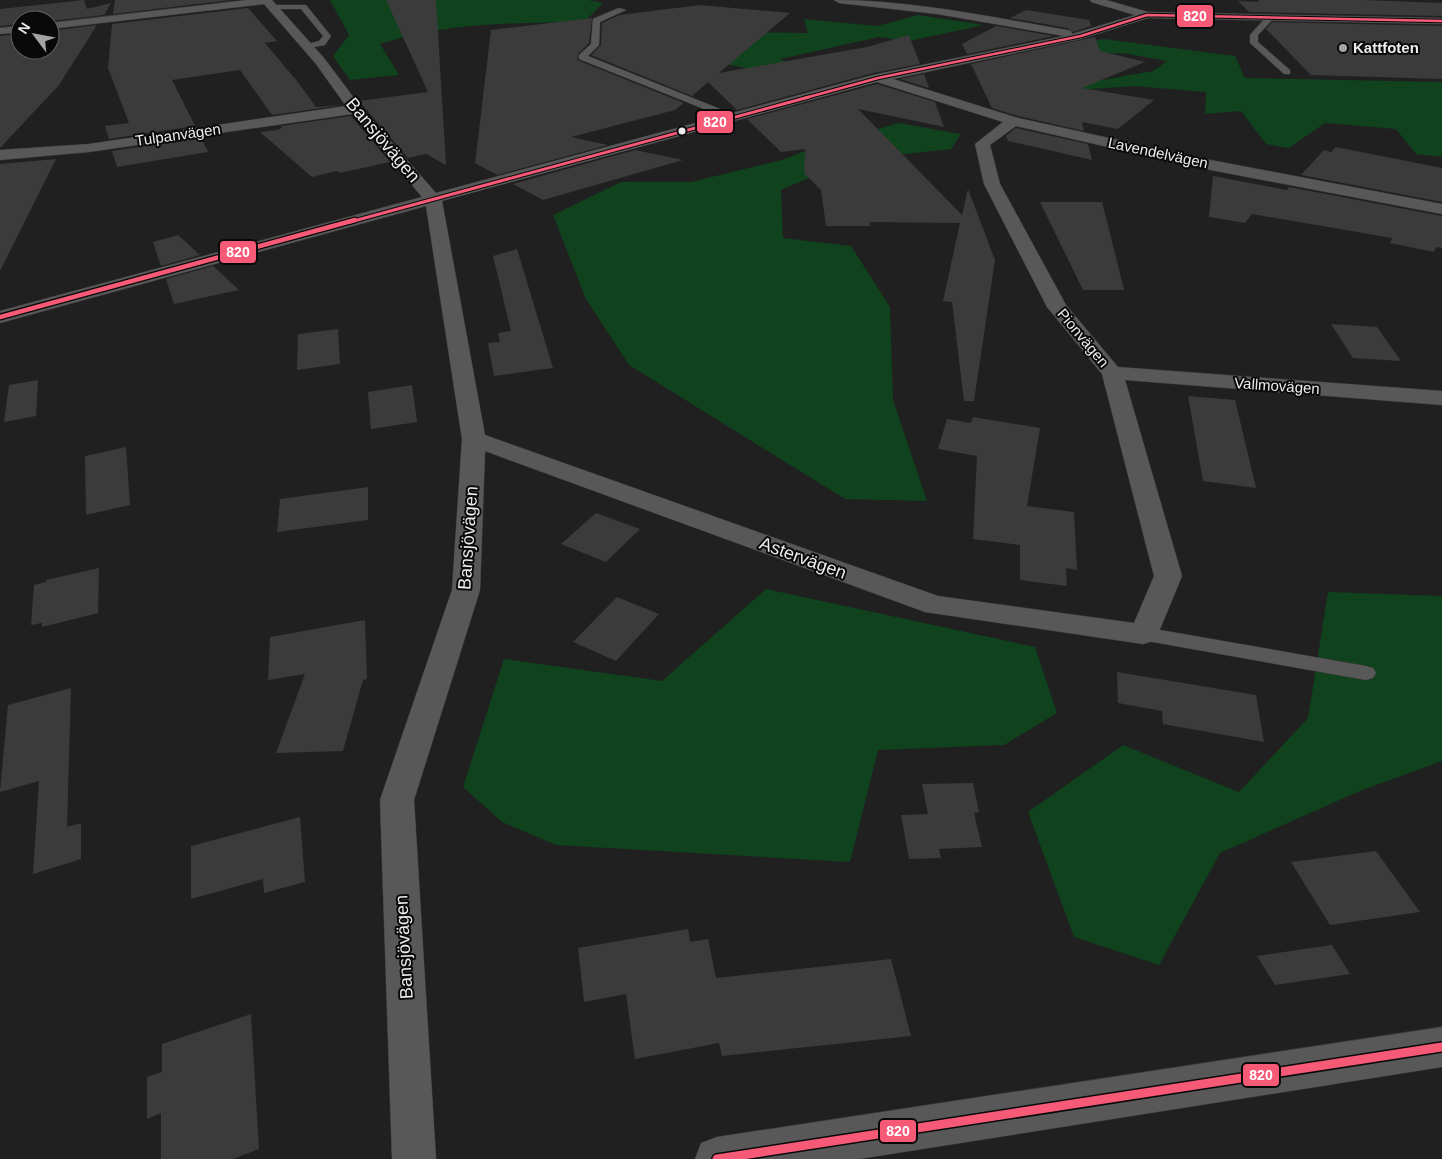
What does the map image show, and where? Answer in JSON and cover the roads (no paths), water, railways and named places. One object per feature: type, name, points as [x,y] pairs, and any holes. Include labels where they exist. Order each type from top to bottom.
[{"type":"street","points":[[839,0],[937,11],[1081,36]]},
{"type":"street","points":[[1095,0],[1147,15],[1442,21]]},
{"type":"street","points":[[60,25],[268,2]]},
{"type":"street","name":"Bansjövägen","points":[[268,2],[307,47],[355,109],[433,199],[474,439],[466,590],[397,800],[414,1159]]},
{"type":"street","points":[[1377,10],[1392,20]]},
{"type":"street","points":[[0,317],[878,78],[1081,36],[1147,15]]},
{"type":"street","name":"Lavendelvägen","points":[[878,78],[1014,121],[1200,163],[1442,209]]},
{"type":"street","name":"Tulpanvägen","points":[[0,156],[89,148],[355,109]]},
{"type":"street","name":"Pionvägen","points":[[1014,121],[982,144],[992,184],[1057,307],[1112,373],[1168,576],[1143,634]]},
{"type":"street","name":"Vallmovägen","points":[[1112,373],[1442,398]]},
{"type":"street","name":"Astervägen","points":[[474,439],[935,605],[1143,634]]},
{"type":"street","points":[[717,1159],[1442,1047]]},
{"type":"lane","points":[[268,2],[306,6],[327,36],[322,43],[307,47]]},
{"type":"lane","points":[[622,10],[596,21],[595,45],[582,57],[732,117]]},
{"type":"lane","points":[[1271,18],[1254,35],[1254,43],[1287,72]]},
{"type":"lane","points":[[1143,634],[1366,673]]},
{"type":"place","name":"Kattfoten","points":[[1343,48]]}]
